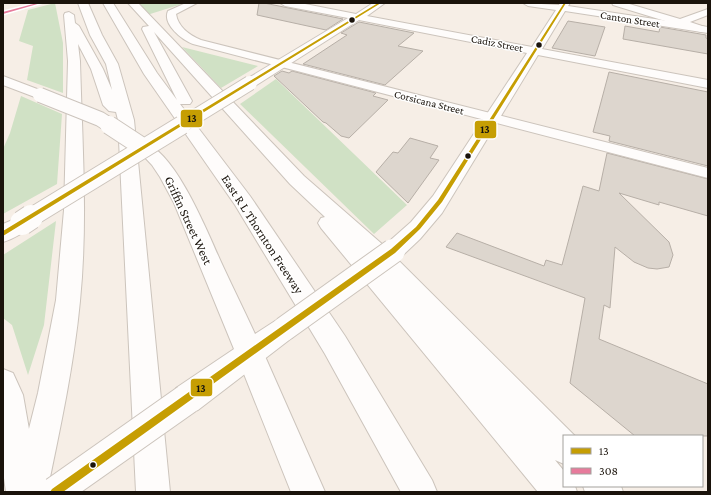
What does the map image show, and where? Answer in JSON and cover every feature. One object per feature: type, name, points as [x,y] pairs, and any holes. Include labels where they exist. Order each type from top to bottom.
[{"type":"main road","points":[[83,3],[96,35],[112,64],[126,120],[153,492]]},
{"type":"main road","name":"East R L Thornton Freeway","points":[[108,3],[151,74],[243,201],[335,345],[420,492]]},
{"type":"main road","points":[[132,3],[196,121],[243,201]]},
{"type":"main road","points":[[132,3],[297,180],[374,250],[563,447]]},
{"type":"main road","name":"Cadiz Street","points":[[285,3],[708,84]]},
{"type":"main road","points":[[3,234],[380,3]]},
{"type":"main road","name":"Canton Street","points":[[528,3],[563,6],[707,30]]},
{"type":"main road","points":[[55,492],[393,251],[409,237],[440,201],[563,6]]},
{"type":"main road","points":[[66,9],[96,69],[110,105],[126,120]]},
{"type":"main road","points":[[30,492],[53,392],[68,300],[74,210],[74,61],[66,9]]},
{"type":"main road","points":[[660,23],[670,19]]},
{"type":"main road","name":"Griffin Street West","points":[[3,80],[100,119],[144,148],[158,161],[170,176],[184,203],[250,354],[308,492]]},
{"type":"main road","points":[[297,180],[326,220],[374,278],[560,492]]},
{"type":"main road","points":[[3,383],[8,395],[23,492]]},
{"type":"street","name":"Corsicana Street","points":[[193,3],[171,12],[171,18],[191,40],[279,64],[708,173]]},
{"type":"street","points":[[616,3],[707,30]]},
{"type":"street","points":[[682,22],[708,12]]},
{"type":"green space","points":[[55,3],[63,43],[63,93],[27,80],[33,46],[19,41],[28,10]]},
{"type":"green space","points":[[139,3],[181,3],[182,4],[147,15]]},
{"type":"green space","points":[[182,47],[258,66],[221,88]]},
{"type":"green space","points":[[276,79],[407,205],[374,234],[240,104]]},
{"type":"green space","points":[[21,96],[62,114],[57,184],[3,214],[3,149],[10,133]]},
{"type":"green space","points":[[56,221],[44,325],[28,375],[12,325],[3,318],[3,255]]},
{"type":"building","points":[[259,3],[343,19],[326,30],[257,15]]},
{"type":"building","points":[[568,21],[605,27],[595,56],[552,48]]},
{"type":"building","points":[[359,22],[414,33],[398,46],[423,51],[385,85],[303,64],[347,35],[341,33]]},
{"type":"building","points":[[625,26],[659,32],[660,27],[706,35],[706,38],[708,39],[708,54],[623,39]]},
{"type":"building","points":[[282,71],[289,73],[292,71],[376,93],[373,96],[388,100],[349,138],[341,136],[323,122],[274,76]]},
{"type":"building","points":[[609,72],[708,92],[708,166],[609,141],[610,136],[593,132]]},
{"type":"building","points":[[410,138],[438,146],[430,158],[439,160],[408,203],[376,172],[393,152],[398,153]]},
{"type":"building","points":[[607,153],[708,179],[708,216],[659,202],[659,205],[619,193],[669,242],[673,255],[669,267],[657,269],[648,268],[634,262],[615,247],[610,308],[604,305],[599,339],[708,384],[708,436],[634,435],[570,383],[585,298],[446,247],[457,233],[544,266],[546,260],[562,265],[583,186],[599,191]]},
{"type":"transit line","name":"308","points":[[3,13],[40,3]]},
{"type":"transit line","name":"13","points":[[3,234],[380,3]]},
{"type":"transit line","name":"13","points":[[55,492],[393,251],[418,228],[440,201],[565,3]]}]
